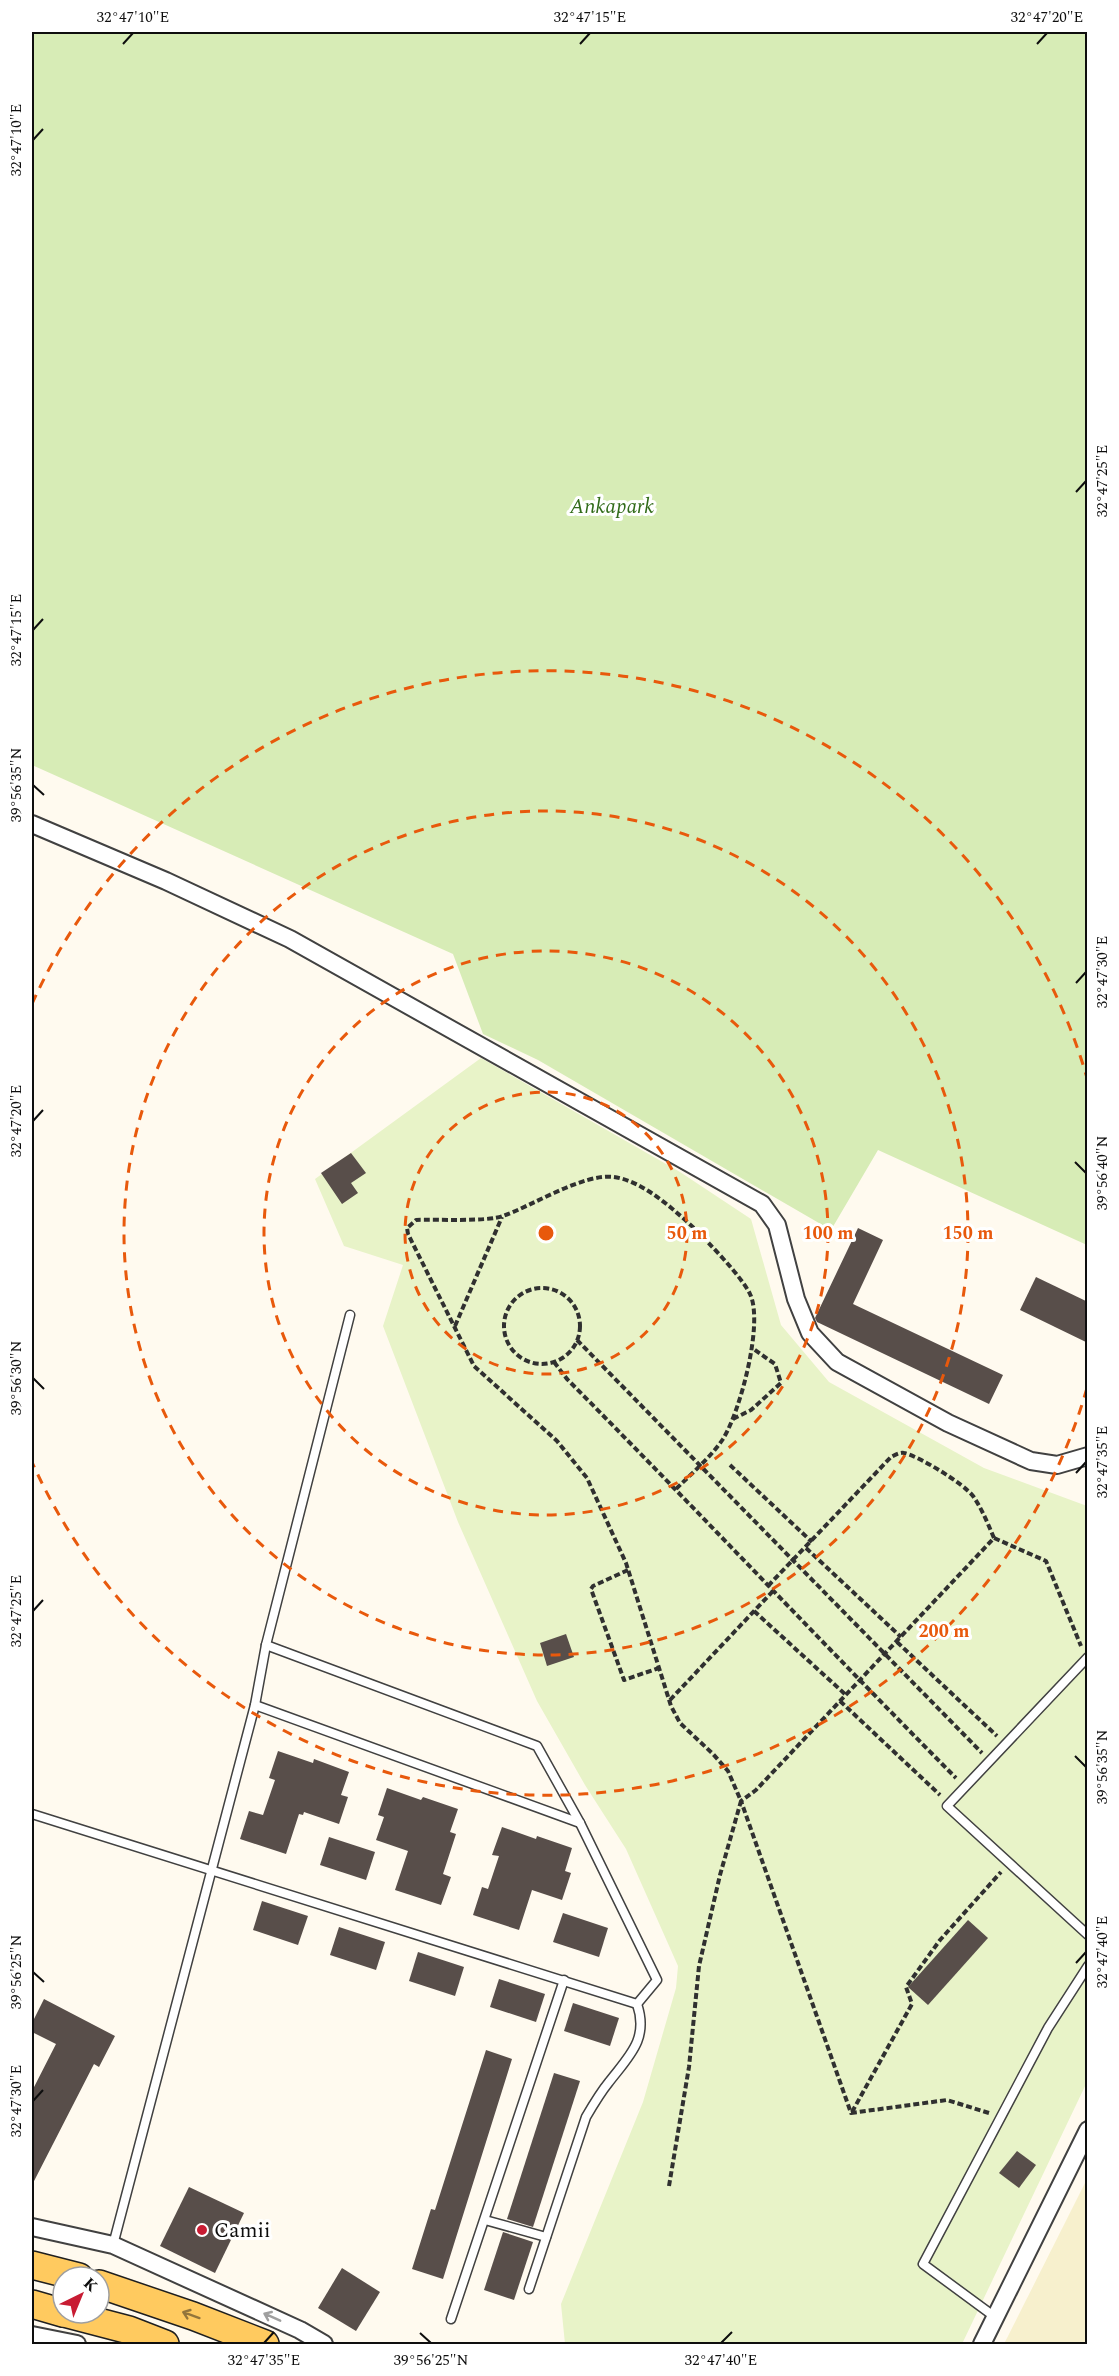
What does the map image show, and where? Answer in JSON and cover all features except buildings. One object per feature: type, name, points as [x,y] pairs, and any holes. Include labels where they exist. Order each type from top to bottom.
[{"type":"main road","points":[[32,2265],[51,2270]]},
{"type":"main road","points":[[111,2288],[265,2344]]},
{"type":"main road","points":[[32,2304],[51,2309]]},
{"type":"main road","points":[[110,2325],[165,2344]]},
{"type":"street","points":[[32,824],[166,881],[290,939],[762,1204],[777,1225],[796,1299],[810,1333],[837,1362],[948,1423],[1031,1461],[1057,1465],[1088,1456]]},
{"type":"street","points":[[982,2344],[1088,2130]]},
{"type":"street","points":[[32,2228],[112,2245],[300,2330],[324,2344]]},
{"type":"street","points":[[32,2335],[77,2344]]},
{"type":"lane","points":[[112,2245],[255,1705],[266,1646],[351,1315]]},
{"type":"lane","points":[[266,1646],[537,1746],[580,1824],[657,1980],[637,2004]]},
{"type":"lane","points":[[1087,1658],[947,1806],[1088,1935]]},
{"type":"lane","points":[[255,1705],[580,1824]]},
{"type":"lane","points":[[32,1814],[637,2004]]},
{"type":"lane","points":[[995,2317],[923,2264],[1048,2028],[1088,1966]]},
{"type":"lane","points":[[452,2319],[564,1980]]},
{"type":"lane","points":[[528,2289],[586,2118],[599,2095],[625,2064],[636,2045],[642,2024],[637,2004]]},
{"type":"lane","points":[[485,2220],[546,2237]]},
{"type":"path","points":[[676,1489],[720,1443],[732,1419],[752,1347],[755,1322],[755,1308],[750,1293],[705,1239],[661,1202],[635,1184],[615,1177],[597,1178],[551,1194],[502,1217],[416,1220],[407,1228],[474,1366],[557,1441],[587,1478],[601,1505],[628,1570],[669,1701],[680,1723],[728,1771],[741,1801],[851,2113]]},
{"type":"path","points":[[455,1327],[502,1217]]},
{"type":"path","points":[[543,1287],[556,1290],[576,1307],[580,1320],[578,1340],[566,1356],[554,1362],[541,1364],[528,1362],[517,1355],[508,1344],[504,1332],[504,1318],[509,1306],[518,1296],[530,1289],[543,1287]]},
{"type":"path","points":[[578,1340],[990,1761]]},
{"type":"path","points":[[732,1419],[752,1410],[782,1383],[775,1364],[752,1347]]},
{"type":"path","points":[[554,1362],[859,1681],[965,1787]]},
{"type":"path","points":[[768,1586],[891,1457],[904,1453],[962,1485],[972,1495],[994,1538],[1046,1561],[1087,1658]]},
{"type":"path","points":[[730,1465],[812,1542]]},
{"type":"path","points":[[669,2186],[689,2067],[699,1966],[723,1864],[741,1801],[756,1790],[994,1538]]},
{"type":"path","points":[[806,1548],[902,1636]]},
{"type":"path","points":[[628,1570],[591,1589],[624,1680],[659,1668]]},
{"type":"path","points":[[669,1701],[773,1591]]},
{"type":"path","points":[[754,1611],[846,1695]]},
{"type":"path","points":[[897,1642],[1006,1744]]},
{"type":"path","points":[[840,1701],[950,1803]]},
{"type":"path","points":[[851,2113],[912,2004],[906,1987],[940,1940],[1009,1864]]},
{"type":"path","points":[[851,2113],[947,2100],[1001,2117]]},
{"type":"shaded area","points":[[1087,2179],[1087,2344],[1004,2344]]},
{"type":"green space","name":"Ankapark","points":[[32,32],[1087,32],[1087,1245],[878,1150],[831,1230],[538,1060],[483,1034],[453,954],[32,765]]},
{"type":"green space","points":[[481,1058],[680,1172],[751,1219],[781,1325],[829,1382],[984,1468],[1087,1506],[1087,2082],[962,2344],[565,2344],[561,2304],[643,2102],[676,1988],[678,1966],[626,1849],[585,1785],[537,1701],[458,1522],[383,1326],[403,1265],[344,1246],[315,1179]]},
{"type":"place","name":"Camii","points":[[202,2230]]}]
